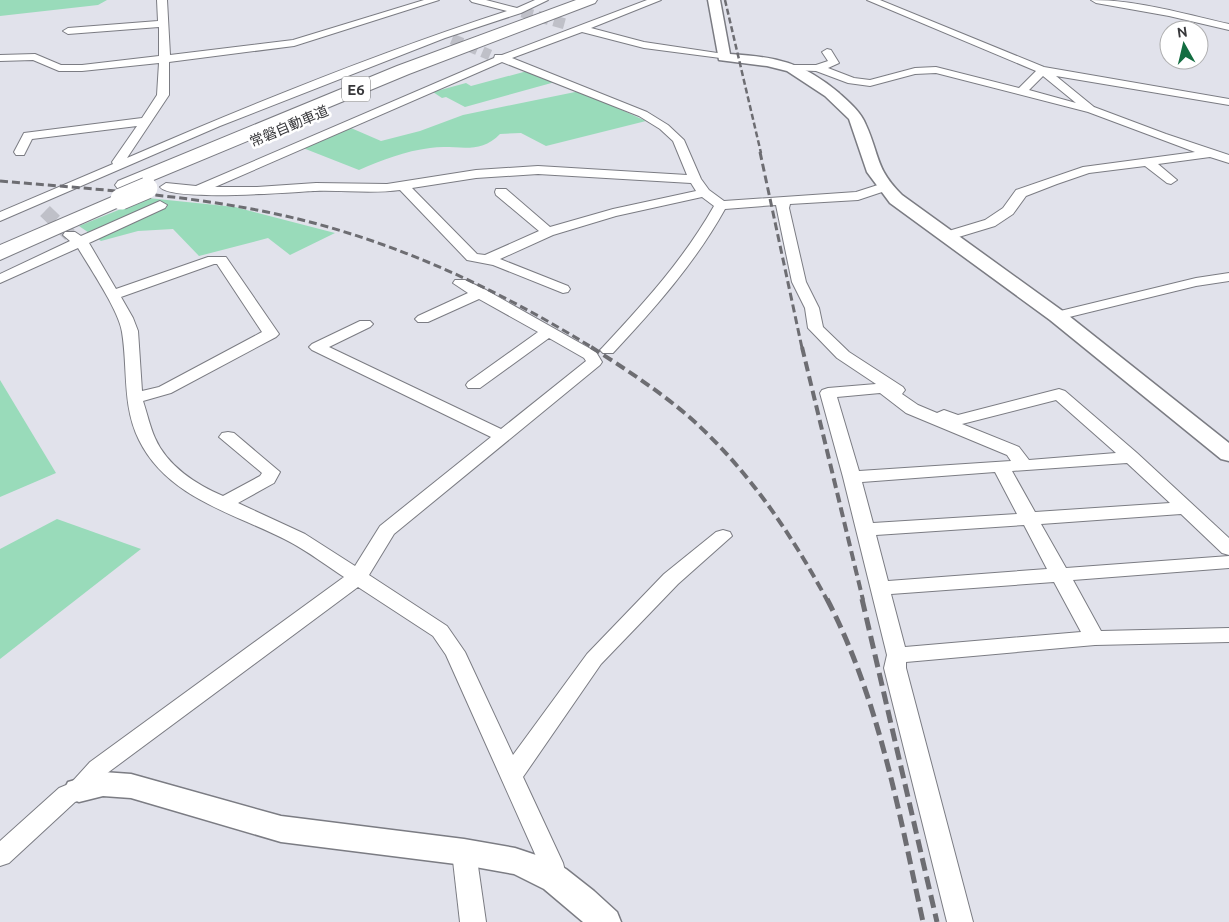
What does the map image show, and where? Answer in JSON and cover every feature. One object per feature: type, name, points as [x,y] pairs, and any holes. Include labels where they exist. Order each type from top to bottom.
[{"type":"highway","name":"常磐自動車道","points":[[0,241],[403,70],[590,0]]},
{"type":"highway","name":"常磐自動車道","points":[[0,253],[121,189],[156,188],[240,147],[424,71],[611,0]]},
{"type":"street","points":[[122,164],[118,162],[163,95],[162,0]]},
{"type":"street","points":[[0,58],[35,57],[59,68],[82,68],[255,49],[294,43],[434,0]]},
{"type":"street","points":[[475,0],[520,12]]},
{"type":"street","points":[[0,217],[269,102],[520,12],[543,0]]},
{"type":"street","points":[[198,190],[503,58],[656,0]]},
{"type":"street","points":[[714,0],[724,57]]},
{"type":"street","points":[[872,0],[1042,70],[1229,102]]},
{"type":"street","points":[[1096,0],[1169,13],[1229,27]]},
{"type":"street","points":[[68,31],[162,24]]},
{"type":"street","points":[[569,25],[644,45],[793,68],[816,68],[834,63],[827,52]]},
{"type":"street","points":[[490,55],[503,58],[643,114],[664,127],[678,140],[695,179],[704,193],[721,205],[858,196],[884,187]]},
{"type":"street","points":[[793,68],[826,91],[854,114],[859,124],[868,160],[884,187],[911,211],[1057,316],[1229,454]]},
{"type":"street","points":[[816,68],[852,81],[870,83],[916,71],[936,70],[1092,110],[1210,154],[1229,159]]},
{"type":"street","points":[[1021,92],[1042,70]]},
{"type":"street","points":[[1042,70],[1092,110]]},
{"type":"street","points":[[20,152],[28,136],[144,121]]},
{"type":"street","points":[[947,236],[990,223],[1008,211],[1021,193],[1087,170],[1210,154]]},
{"type":"street","points":[[1148,162],[1171,180]]},
{"type":"street","points":[[156,188],[257,191],[316,187],[387,188],[466,175],[538,170],[695,179]]},
{"type":"street","points":[[91,178],[121,189]]},
{"type":"street","points":[[403,186],[472,257],[497,262],[563,289]]},
{"type":"street","points":[[501,192],[548,232]]},
{"type":"street","points":[[486,260],[548,232],[613,214],[704,193]]},
{"type":"street","points":[[784,201],[782,208],[799,282],[812,308],[816,328],[843,355],[921,406],[957,420],[1059,394],[1131,457],[1229,550]]},
{"type":"street","points":[[32,203],[45,211]]},
{"type":"street","points":[[0,279],[75,238],[160,204]]},
{"type":"street","points":[[608,350],[668,286],[705,235],[721,205]]},
{"type":"street","points":[[75,238],[126,318],[130,331],[134,398],[147,440],[167,468],[198,492],[298,538],[440,631],[455,652],[551,863],[555,879]]},
{"type":"street","points":[[112,295],[213,260],[221,260],[271,334],[165,390],[134,398]]},
{"type":"street","points":[[1057,316],[1196,282],[1229,276]]},
{"type":"street","points":[[79,790],[98,768],[357,578],[388,530],[594,362],[590,355],[460,283]]},
{"type":"street","points":[[423,318],[481,293]]},
{"type":"street","points":[[365,324],[317,347],[502,436]]},
{"type":"street","points":[[474,385],[550,332]]},
{"type":"street","points":[[960,922],[895,668],[897,655],[866,530],[828,393],[883,388],[912,409],[1013,451],[1024,466]]},
{"type":"street","points":[[223,504],[268,479],[271,472],[228,437]]},
{"type":"street","points":[[852,477],[1131,457]]},
{"type":"street","points":[[1000,467],[1095,638]]},
{"type":"street","points":[[866,530],[1184,508]]},
{"type":"street","points":[[511,776],[594,659],[672,579],[723,536]]},
{"type":"street","points":[[880,588],[1229,562]]},
{"type":"street","points":[[897,655],[1095,638],[1229,635]]},
{"type":"street","points":[[0,856],[67,795],[102,784],[131,786],[281,829],[464,852],[515,861],[537,869],[555,879],[583,901],[605,922]]},
{"type":"street","points":[[464,852],[473,922]]},
{"type":"green space","points":[[0,0],[107,0],[98,5],[0,16]]},
{"type":"green space","points":[[531,70],[555,82],[465,107],[446,97],[442,98],[433,92],[466,83],[471,86]]},
{"type":"green space","points":[[580,91],[646,121],[546,146],[521,133],[500,134],[484,145],[467,148],[440,147],[421,149],[394,156],[359,170],[303,148],[351,128],[381,141],[420,131],[463,115]]},
{"type":"green space","points":[[148,198],[235,207],[335,233],[290,255],[268,238],[199,256],[173,229],[138,231],[101,241],[79,226]]},
{"type":"green space","points":[[0,380],[56,473],[0,497]]},
{"type":"green space","points":[[57,519],[141,549],[0,659],[0,549]]},
{"type":"tunnel","points":[[522,12],[569,25]]},
{"type":"tunnel","points":[[452,39],[490,55]]},
{"type":"tunnel","points":[[45,211],[70,235]]},
{"type":"railway","points":[[725,0],[761,153]]},
{"type":"railway","points":[[760,152],[802,348]]},
{"type":"railway","points":[[0,181],[201,201],[267,212],[310,222],[395,249],[436,265],[555,325],[593,348]]},
{"type":"railway","points":[[591,347],[658,392],[716,442],[769,506],[814,576],[827,600]]},
{"type":"railway","points":[[802,347],[863,600]]},
{"type":"railway","points":[[827,599],[861,676],[874,716],[896,798],[923,922]]},
{"type":"railway","points":[[862,599],[937,922]]}]
